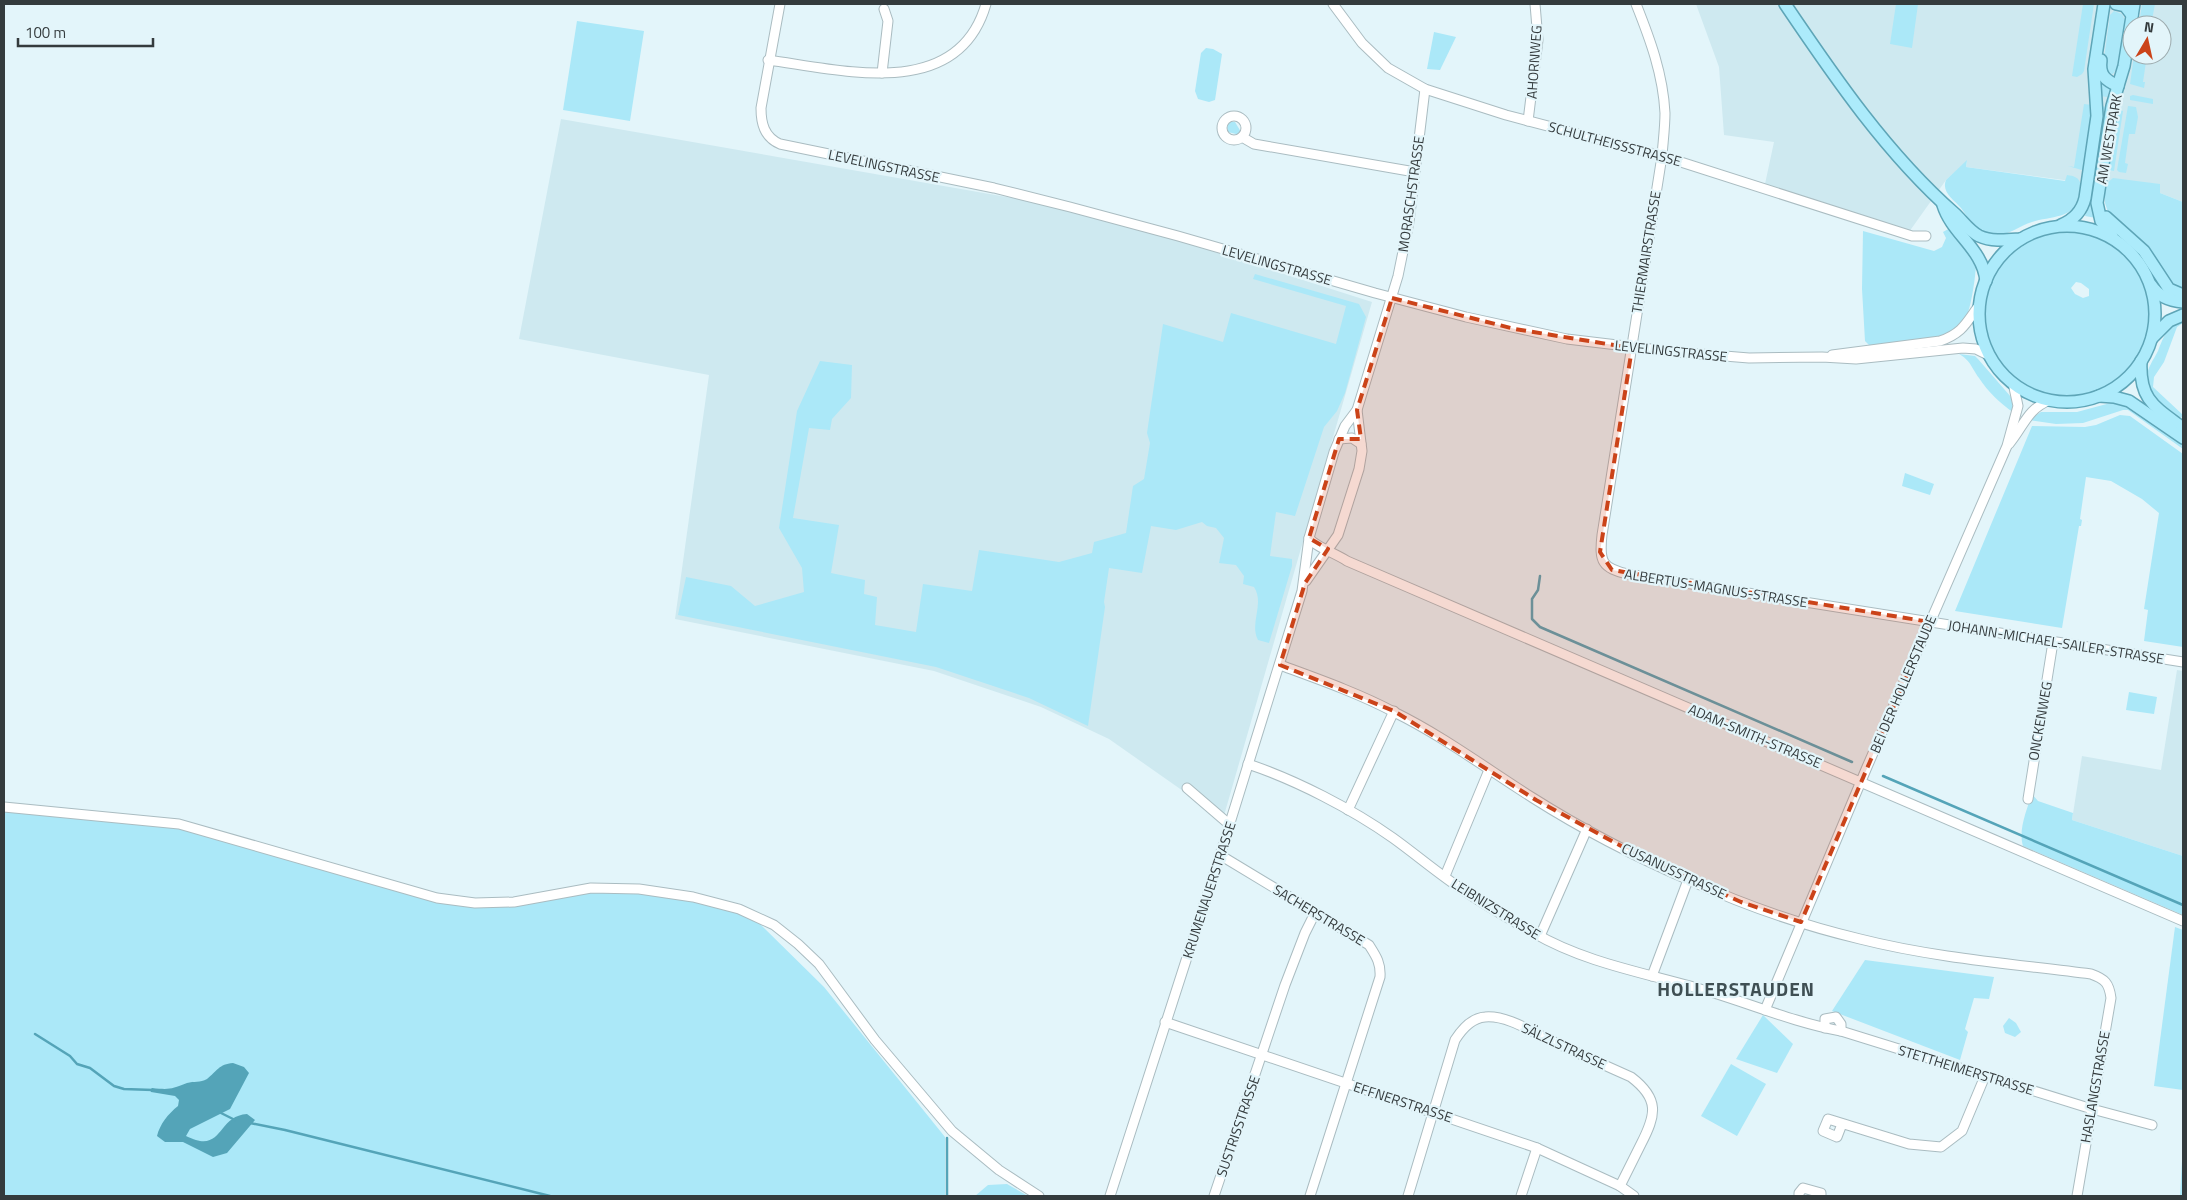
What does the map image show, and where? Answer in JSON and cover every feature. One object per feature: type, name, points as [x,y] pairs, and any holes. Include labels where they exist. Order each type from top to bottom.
[{"type":"main road","points":[[1786,4],[1866,117],[1908,169],[1943,205],[1972,231],[1984,238],[2002,240],[2022,238]]},
{"type":"main road","points":[[2109,5],[2125,6],[2133,9]]},
{"type":"main road","name":"AM WESTPARK","points":[[2059,226],[2075,216],[2085,198],[2097,116],[2094,82],[2100,28],[2109,5]]},
{"type":"main road","name":"AM WESTPARK","points":[[2115,240],[2098,213],[2098,194],[2112,106],[2124,66],[2133,9]]},
{"type":"main road","points":[[2100,28],[2102,44],[2101,73],[2107,80],[2118,86]]},
{"type":"main road","points":[[2098,194],[2104,214],[2108,220],[2144,251],[2169,289],[2183,295]]},
{"type":"main road","points":[[1943,205],[1949,219],[1978,258],[1986,281]]},
{"type":"main road","points":[[2150,283],[2155,315],[2151,339],[2141,361],[2126,379],[2098,396],[2074,401],[2050,400],[2034,395],[2001,372],[1990,356],[1981,329],[1980,304],[1986,281],[1998,260],[2022,238],[2037,231],[2059,226],[2085,228],[2115,240],[2133,256],[2159,294],[2183,302]]},
{"type":"main road","points":[[2151,339],[2168,321],[2183,314]]},
{"type":"main road","points":[[2141,361],[2142,383],[2146,396],[2183,428]]},
{"type":"main road","points":[[2098,396],[2114,397],[2129,401],[2183,438]]},
{"type":"street","name":"LEVELINGSTRASSE","points":[[780,4],[768,60],[761,108],[761,120],[766,133],[780,144],[984,186],[1094,213],[1392,298],[1515,329],[1567,339],[1632,348],[1749,358],[1822,357],[1856,360],[1963,348],[1976,350],[1990,356]]},
{"type":"street","points":[[768,60],[882,73],[918,70],[948,58],[960,49],[970,38],[986,4]]},
{"type":"street","name":"SCHULTHEISSSTRASSE","points":[[1333,4],[1362,43],[1388,68],[1425,89],[1528,121],[1662,156],[1912,236],[1926,236]]},
{"type":"street","name":"AHORNWEG","points":[[1528,121],[1538,40],[1536,4]]},
{"type":"street","name":"THIERMAIRSTRASSE","points":[[1632,348],[1662,156],[1665,114],[1661,82],[1651,42],[1636,4]]},
{"type":"street","points":[[882,73],[888,22],[884,9]]},
{"type":"street","name":"MORASCHSTRASSE","points":[[1392,298],[1406,238],[1425,89]]},
{"type":"street","points":[[1242,137],[1254,144],[1415,172]]},
{"type":"street","name":"KRUMENAUERSTRASSE","points":[[1110,1196],[1230,825],[1305,583],[1309,538],[1339,439],[1345,426],[1357,410],[1392,298]]},
{"type":"street","name":"LEVELINGSTRASSE","points":[[1822,357],[1855,350],[1940,340],[1954,336],[1963,328],[1980,304]]},
{"type":"street","name":"ALBERTUS-MAGNUS-STRASSE","points":[[1632,348],[1602,535],[1600,552],[1604,564],[1612,570],[1628,574],[1930,622]]},
{"type":"street","name":"BEI DER HOLLERSTAUDE","points":[[1765,1010],[1800,922],[2008,446],[2018,406],[2013,382]]},
{"type":"street","name":"BEI DER HOLLERSTAUDE","points":[[2008,446],[2036,406],[2050,400]]},
{"type":"street","name":"KRUMENAUERSTRASSE","points":[[1305,583],[1338,535],[1360,469],[1361,444],[1357,410]]},
{"type":"street","points":[[1339,439],[1352,438],[1361,444]]},
{"type":"street","name":"ADAM-SMITH-STRASSE","points":[[1309,538],[1314,544],[1328,549],[1356,564],[2183,921]]},
{"type":"street","name":"JOHANN-MICHAEL-SAILER-STRASSE","points":[[1930,622],[2183,662]]},
{"type":"street","name":"ONCKENWEG","points":[[2028,799],[2053,642]]},
{"type":"street","name":"CUSANUSSTRASSE","points":[[1280,665],[1394,711],[1587,829],[1688,880],[1741,902],[1861,940],[1921,951],[2091,974],[2104,979]]},
{"type":"street","points":[[1348,810],[1394,711]]},
{"type":"street","name":"LEIBNIZSTRASSE","points":[[1248,764],[1278,775],[1348,810],[1390,836],[1465,892],[1540,936],[1576,953],[1713,992],[1765,1010]]},
{"type":"street","points":[[1445,876],[1489,770]]},
{"type":"street","points":[[1188,788],[1230,825]]},
{"type":"street","points":[[4,807],[179,824],[389,886],[447,900],[475,903],[514,902],[591,888],[639,889],[693,897],[739,909],[774,925],[819,964],[875,1040],[952,1131],[1000,1170],[1039,1196]]},
{"type":"street","points":[[1540,936],[1587,829]]},
{"type":"street","name":"SACHERSTRASSE","points":[[1220,856],[1369,945],[1378,959],[1380,977],[1310,1196]]},
{"type":"street","points":[[1652,976],[1688,880]]},
{"type":"street","name":"SUSTRISSTRASSE","points":[[1214,1196],[1295,959],[1316,913]]},
{"type":"street","name":"HASLANGSTRASSE","points":[[2077,1196],[2111,998],[2109,986],[2104,979]]},
{"type":"street","name":"STETTHEIMERSTRASSE","points":[[1765,1010],[1825,1028],[1826,1019],[1836,1018],[1841,1024],[1840,1031],[2092,1109],[2152,1125]]},
{"type":"street","name":"SÄLZLSTRASSE","points":[[1434,1112],[1455,1040],[1461,1030],[1474,1020],[1484,1017],[1494,1017],[1515,1024],[1631,1078],[1644,1087],[1651,1098],[1654,1114],[1650,1126],[1620,1186]]},
{"type":"street","name":"EFFNERSTRASSE","points":[[1166,1022],[1537,1148],[1620,1186],[1634,1196]]},
{"type":"street","points":[[1842,1124],[1909,1144],[1941,1147],[1962,1131],[1985,1076]]},
{"type":"street","points":[[1408,1196],[1434,1112]]},
{"type":"street","points":[[1521,1196],[1537,1148]]},
{"type":"street","points":[[1799,1196],[1803,1188],[1821,1193],[1821,1196]]},
{"type":"highlighted area","points":[[1392,298],[1515,329],[1632,348],[1600,552],[1612,570],[1930,622],[1801,922],[1741,902],[1636,854],[1536,800],[1394,711],[1280,665],[1305,583],[1328,549],[1309,538],[1339,439],[1361,439],[1357,410]]},
{"type":"shaded area","points":[[1696,4],[2183,4],[2183,202],[2160,193],[1966,167],[1967,161],[1946,180],[1909,232],[1765,184],[1774,142],[1724,135],[1719,67]]},
{"type":"shaded area","points":[[1896,4],[1918,4],[1912,48],[1890,44]]},
{"type":"shaded area","points":[[2083,4],[2094,4],[2084,71],[2077,77],[2072,76]]},
{"type":"shaded area","points":[[2142,4],[2155,4],[2153,15],[2140,15]]},
{"type":"shaded area","points":[[2114,11],[2122,15],[2122,38],[2117,68],[2113,74],[2107,73],[2103,66],[2110,15]]},
{"type":"shaded area","points":[[577,21],[644,31],[630,121],[563,110]]},
{"type":"shaded area","points":[[1434,32],[1456,37],[1440,70],[1427,69]]},
{"type":"shaded area","points":[[1206,48],[1213,49],[1222,54],[1215,100],[1209,102],[1198,99],[1195,91],[1201,53]]},
{"type":"shaded area","points":[[2133,65],[2146,65],[2144,88],[2130,84]]},
{"type":"shaded area","points":[[2098,76],[2111,87],[2107,97],[2100,96]]},
{"type":"shaded area","points":[[2130,96],[2153,99],[2153,104],[2130,100]]},
{"type":"shaded area","points":[[2084,104],[2092,105],[2093,109],[2085,171],[2068,166],[2074,167]]},
{"type":"shaded area","points":[[2102,106],[2106,107],[2096,218],[2085,216],[2090,199]]},
{"type":"shaded area","points":[[2128,106],[2136,107],[2138,117],[2135,134],[2129,134],[2125,163],[2128,164],[2126,173],[2117,170]]},
{"type":"shaded area","points":[[2117,109],[2123,111],[2114,171],[2108,170]]},
{"type":"shaded area","points":[[561,119],[1086,211],[1372,302],[1223,819],[1109,739],[1041,707],[934,671],[675,619],[709,375],[519,339]]},
{"type":"shaded area","points":[[1230,122],[1235,122],[1241,132],[1240,135],[1228,132],[1227,126]]},
{"type":"shaded area","points":[[1967,160],[1966,167],[2065,181],[2067,175],[2074,176],[2081,185],[2080,196],[2073,209],[2067,213],[2032,222],[2003,234],[1986,234],[1974,225],[1945,188],[1946,180]]},
{"type":"shaded area","points":[[2113,178],[2160,184],[2160,193],[2183,202],[2183,291],[2170,283],[2109,215],[2105,203],[2105,185]]},
{"type":"shaded area","points":[[1950,228],[1974,260],[1976,266],[1974,287],[1963,323],[1955,330],[1932,339],[1869,345],[1865,341],[1862,289],[1863,231],[1934,251],[1942,247],[1946,238],[1943,232]]},
{"type":"shaded area","points":[[2069,231],[2106,241],[2131,262],[2145,289],[2149,319],[2142,348],[2126,373],[2100,390],[2065,396],[2030,388],[2005,370],[1990,344],[1985,315],[1990,285],[2006,259],[2032,240]],"holes":[[[2076,282],[2089,289],[2089,296],[2083,298],[2075,294],[2071,288]]]},
{"type":"shaded area","points":[[1255,274],[1359,304],[1366,317],[1345,393],[1337,411],[1324,427],[1295,516],[1276,512],[1270,556],[1292,559],[1292,566],[1269,643],[1258,640],[1256,634],[1258,600],[1254,587],[1243,584],[1244,576],[1236,565],[1219,563],[1224,538],[1216,528],[1207,526],[1202,522],[1176,530],[1151,526],[1142,573],[1109,568],[1088,726],[1029,698],[936,667],[678,615],[686,577],[731,586],[755,606],[804,592],[802,568],[779,528],[797,411],[820,361],[852,365],[851,398],[832,419],[830,430],[809,428],[793,518],[839,525],[831,573],[865,580],[864,594],[877,597],[875,625],[916,632],[923,584],[972,591],[979,550],[1059,562],[1092,553],[1094,542],[1126,533],[1133,486],[1144,479],[1150,443],[1147,433],[1163,324],[1223,342],[1231,313],[1336,344],[1346,306],[1253,279]]},
{"type":"shaded area","points":[[2183,318],[2183,323],[2177,327],[2164,362],[2154,377],[2153,387],[2183,415],[2183,418],[2164,408],[2154,397],[2148,384],[2147,374],[2167,332],[2173,324]]},
{"type":"shaded area","points":[[1959,354],[1975,356],[1978,359],[2011,397],[2014,413],[1990,393],[1968,362]]},
{"type":"shaded area","points":[[2114,402],[2123,403],[2183,442],[2183,449],[2128,410],[2083,423],[2056,424],[2029,420],[2041,412],[2077,412]]},
{"type":"shaded area","points":[[2120,415],[2130,416],[2183,454],[2183,647],[2144,641],[2148,610],[2144,609],[2159,513],[2142,499],[2111,481],[2086,477],[2080,519],[2082,520],[2081,526],[2079,526],[2062,628],[1955,611],[2032,426],[2085,427],[2096,425]]},
{"type":"shaded area","points":[[1905,473],[1934,484],[1930,495],[1902,486]]},
{"type":"shaded area","points":[[2177,670],[2183,671],[2183,856],[2072,820],[2082,756],[2161,770]]},
{"type":"shaded area","points":[[2129,692],[2157,697],[2154,714],[2126,710]]},
{"type":"shaded area","points":[[2032,794],[2038,801],[2073,813],[2072,820],[2183,856],[2183,915],[2023,846],[2022,826]]},
{"type":"shaded area","points":[[4,810],[147,823],[209,834],[480,907],[577,893],[617,891],[664,896],[716,906],[756,920],[824,987],[945,1137],[945,1196],[4,1196]]},
{"type":"shaded area","points":[[2175,927],[2183,930],[2183,1090],[2154,1086]]},
{"type":"shaded area","points":[[1865,960],[1994,977],[1989,999],[1974,998],[1965,1029],[1968,1032],[1960,1060],[1832,1011]]},
{"type":"shaded area","points":[[1763,1015],[1793,1044],[1777,1073],[1736,1059]]},
{"type":"shaded area","points":[[2009,1018],[2016,1023],[2021,1032],[2015,1037],[2005,1033],[2003,1026]]},
{"type":"shaded area","points":[[233,1063],[244,1067],[249,1073],[230,1109],[190,1129],[186,1136],[198,1141],[207,1141],[214,1138],[237,1116],[247,1114],[255,1120],[227,1153],[213,1157],[183,1142],[165,1142],[157,1136],[160,1127],[178,1106],[179,1100],[175,1096],[151,1092],[152,1088],[163,1089],[202,1081],[207,1079],[221,1066]]},
{"type":"shaded area","points":[[1731,1064],[1766,1084],[1737,1136],[1701,1116]]},
{"type":"shaded area","points":[[2183,1143],[2183,1196],[2180,1196]]},
{"type":"shaded area","points":[[1007,1184],[1028,1196],[975,1196],[988,1185]]},
{"type":"waterway","points":[[1540,576],[1538,590],[1532,599],[1532,619],[1540,627],[1852,762]]},
{"type":"waterway","points":[[1883,776],[2183,905]]},
{"type":"waterway","points":[[35,1034],[70,1056],[77,1064],[90,1068],[114,1086],[124,1089],[153,1090]]},
{"type":"waterway","points":[[219,1112],[235,1120]]},
{"type":"waterway","points":[[250,1123],[550,1196]]},
{"type":"waterway","points":[[947,1138],[947,1196]]},
{"type":"district","name":"HOLLERSTAUDEN","points":[[1736,989]]}]
